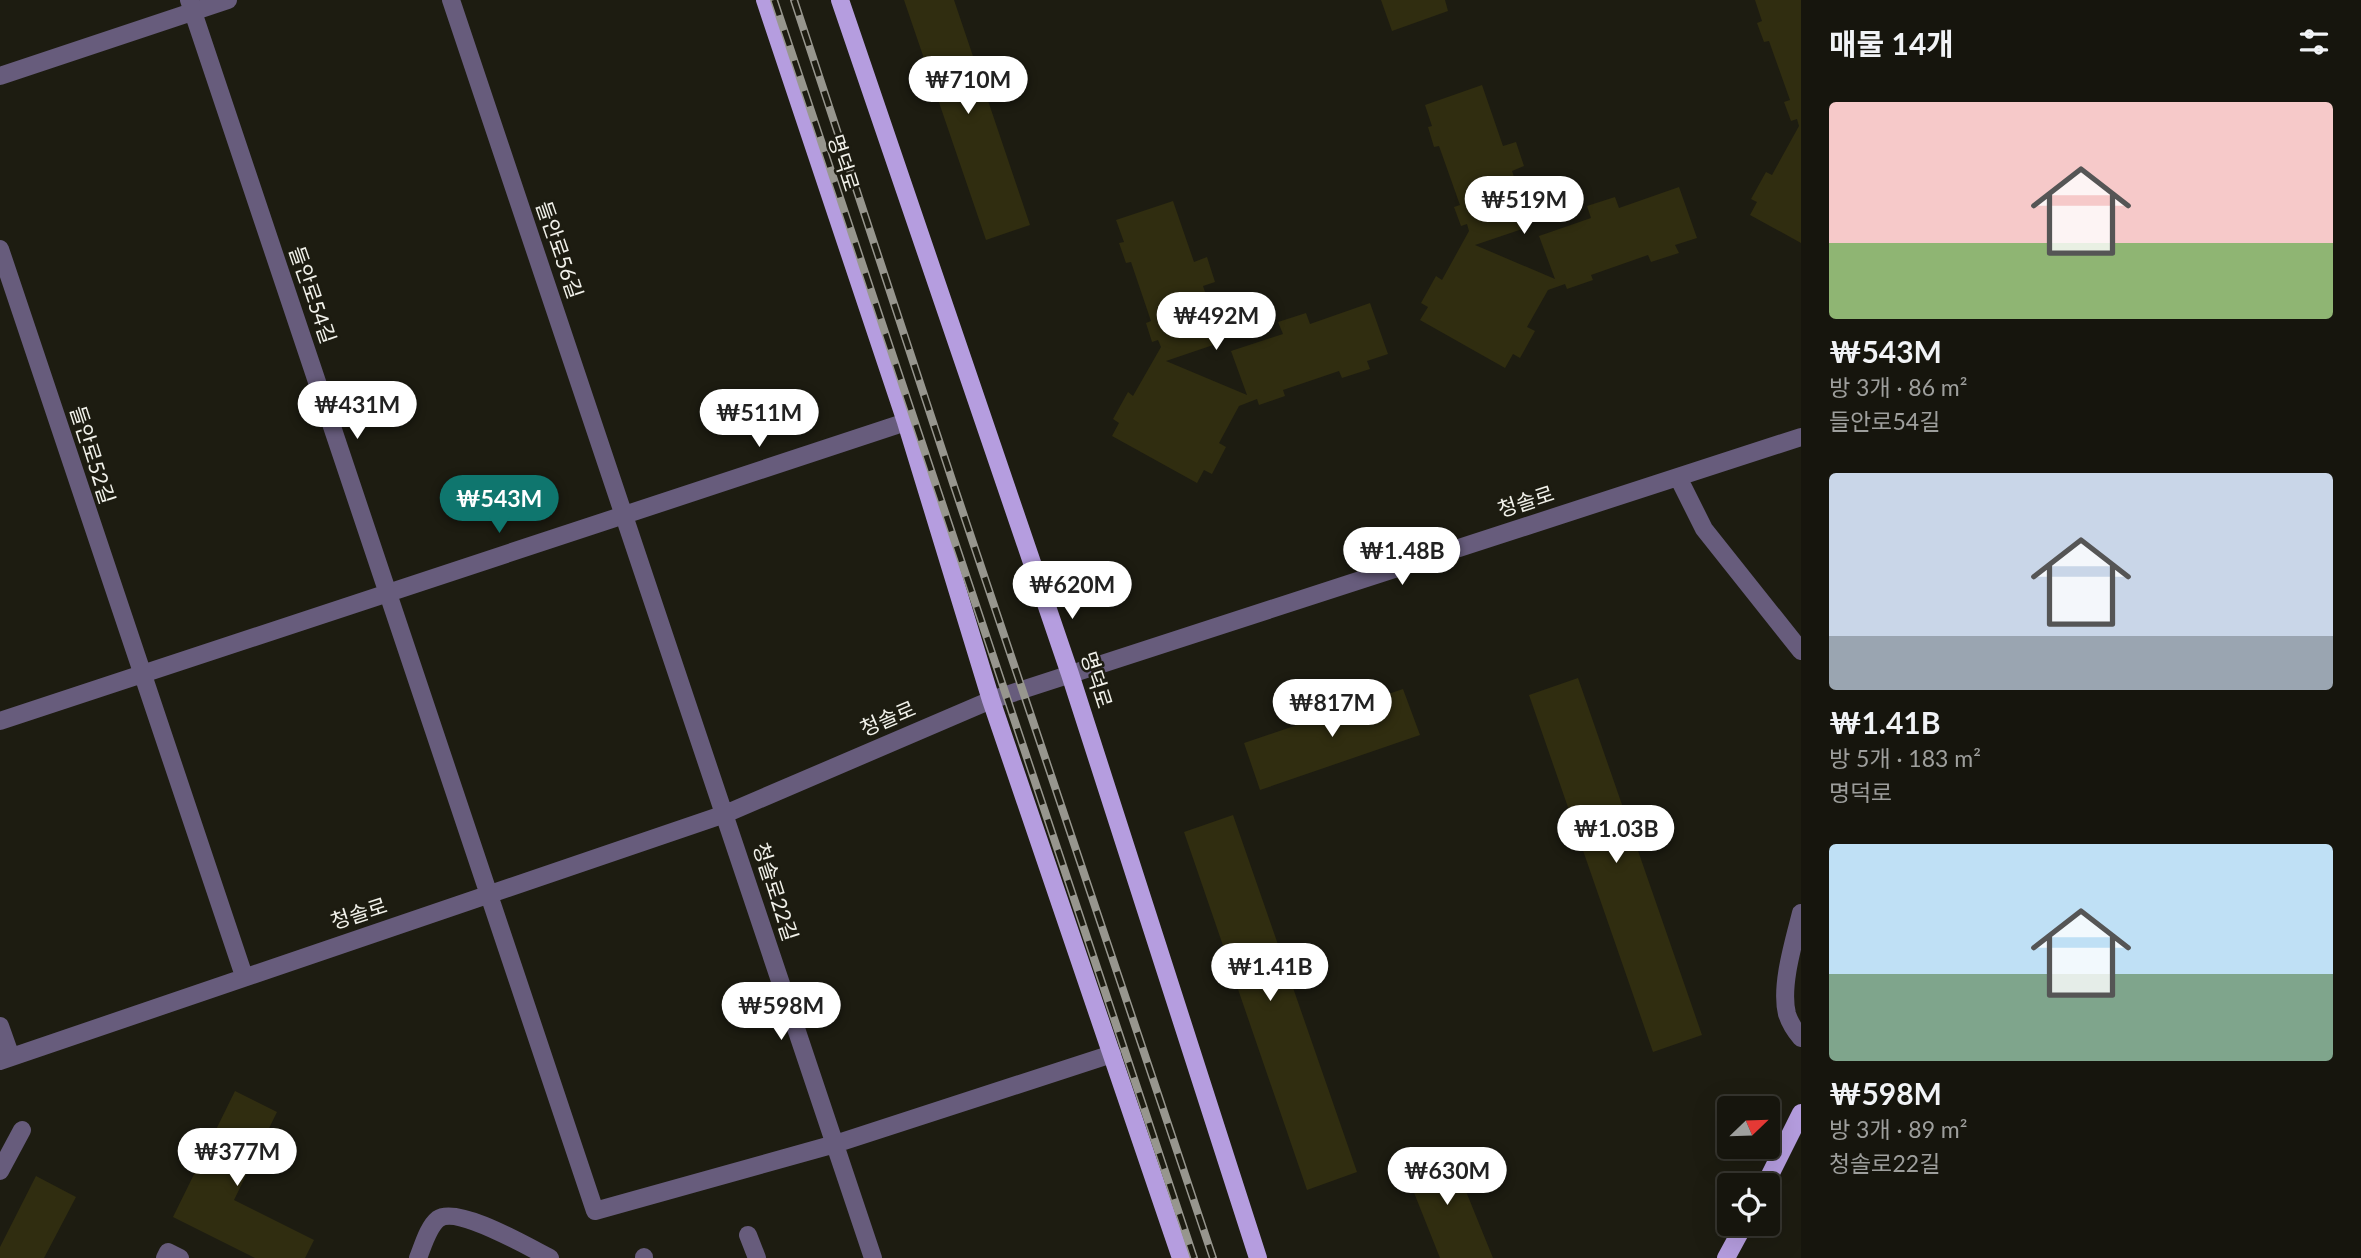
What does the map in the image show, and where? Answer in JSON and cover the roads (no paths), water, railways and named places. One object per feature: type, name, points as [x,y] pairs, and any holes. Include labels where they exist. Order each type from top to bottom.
[{"type":"main road","name":"명덕로","points":[[765,0],[905,422],[991,700],[1181,1258]]},
{"type":"main road","name":"명덕로","points":[[841,0],[1070,674],[1258,1258]]},
{"type":"main road","points":[[1771,1173],[1801,1113]]},
{"type":"main road","points":[[1726,1258],[1738,1236]]},
{"type":"street","points":[[0,76],[191,6],[228,0]]},
{"type":"street","name":"들안로56길","points":[[451,0],[725,814]]},
{"type":"street","name":"들안로54길","points":[[191,6],[595,1211],[835,1144]]},
{"type":"street","name":"들안로52길","points":[[0,249],[244,976]]},
{"type":"street","points":[[0,721],[905,422]]},
{"type":"street","name":"청솔로","points":[[5,1059],[725,814],[991,700],[1801,437]]},
{"type":"street","points":[[1678,477],[1704,529],[1801,651]]},
{"type":"street","name":"청솔로22길","points":[[725,814],[873,1258]]},
{"type":"street","points":[[1801,913],[1787,970],[1786,1012],[1801,1038]]},
{"type":"street","points":[[0,1026],[5,1059]]},
{"type":"street","points":[[835,1144],[1112,1054]]},
{"type":"street","points":[[0,1171],[22,1130]]},
{"type":"street","points":[[418,1258],[431,1228],[438,1219],[450,1214],[466,1217],[551,1258]]},
{"type":"street","points":[[748,1235],[757,1258]]},
{"type":"street","points":[[165,1258],[168,1252],[180,1258]]},
{"type":"railway","points":[[774,0],[1194,1258]]},
{"type":"railway","points":[[794,0],[1213,1258]]}]
